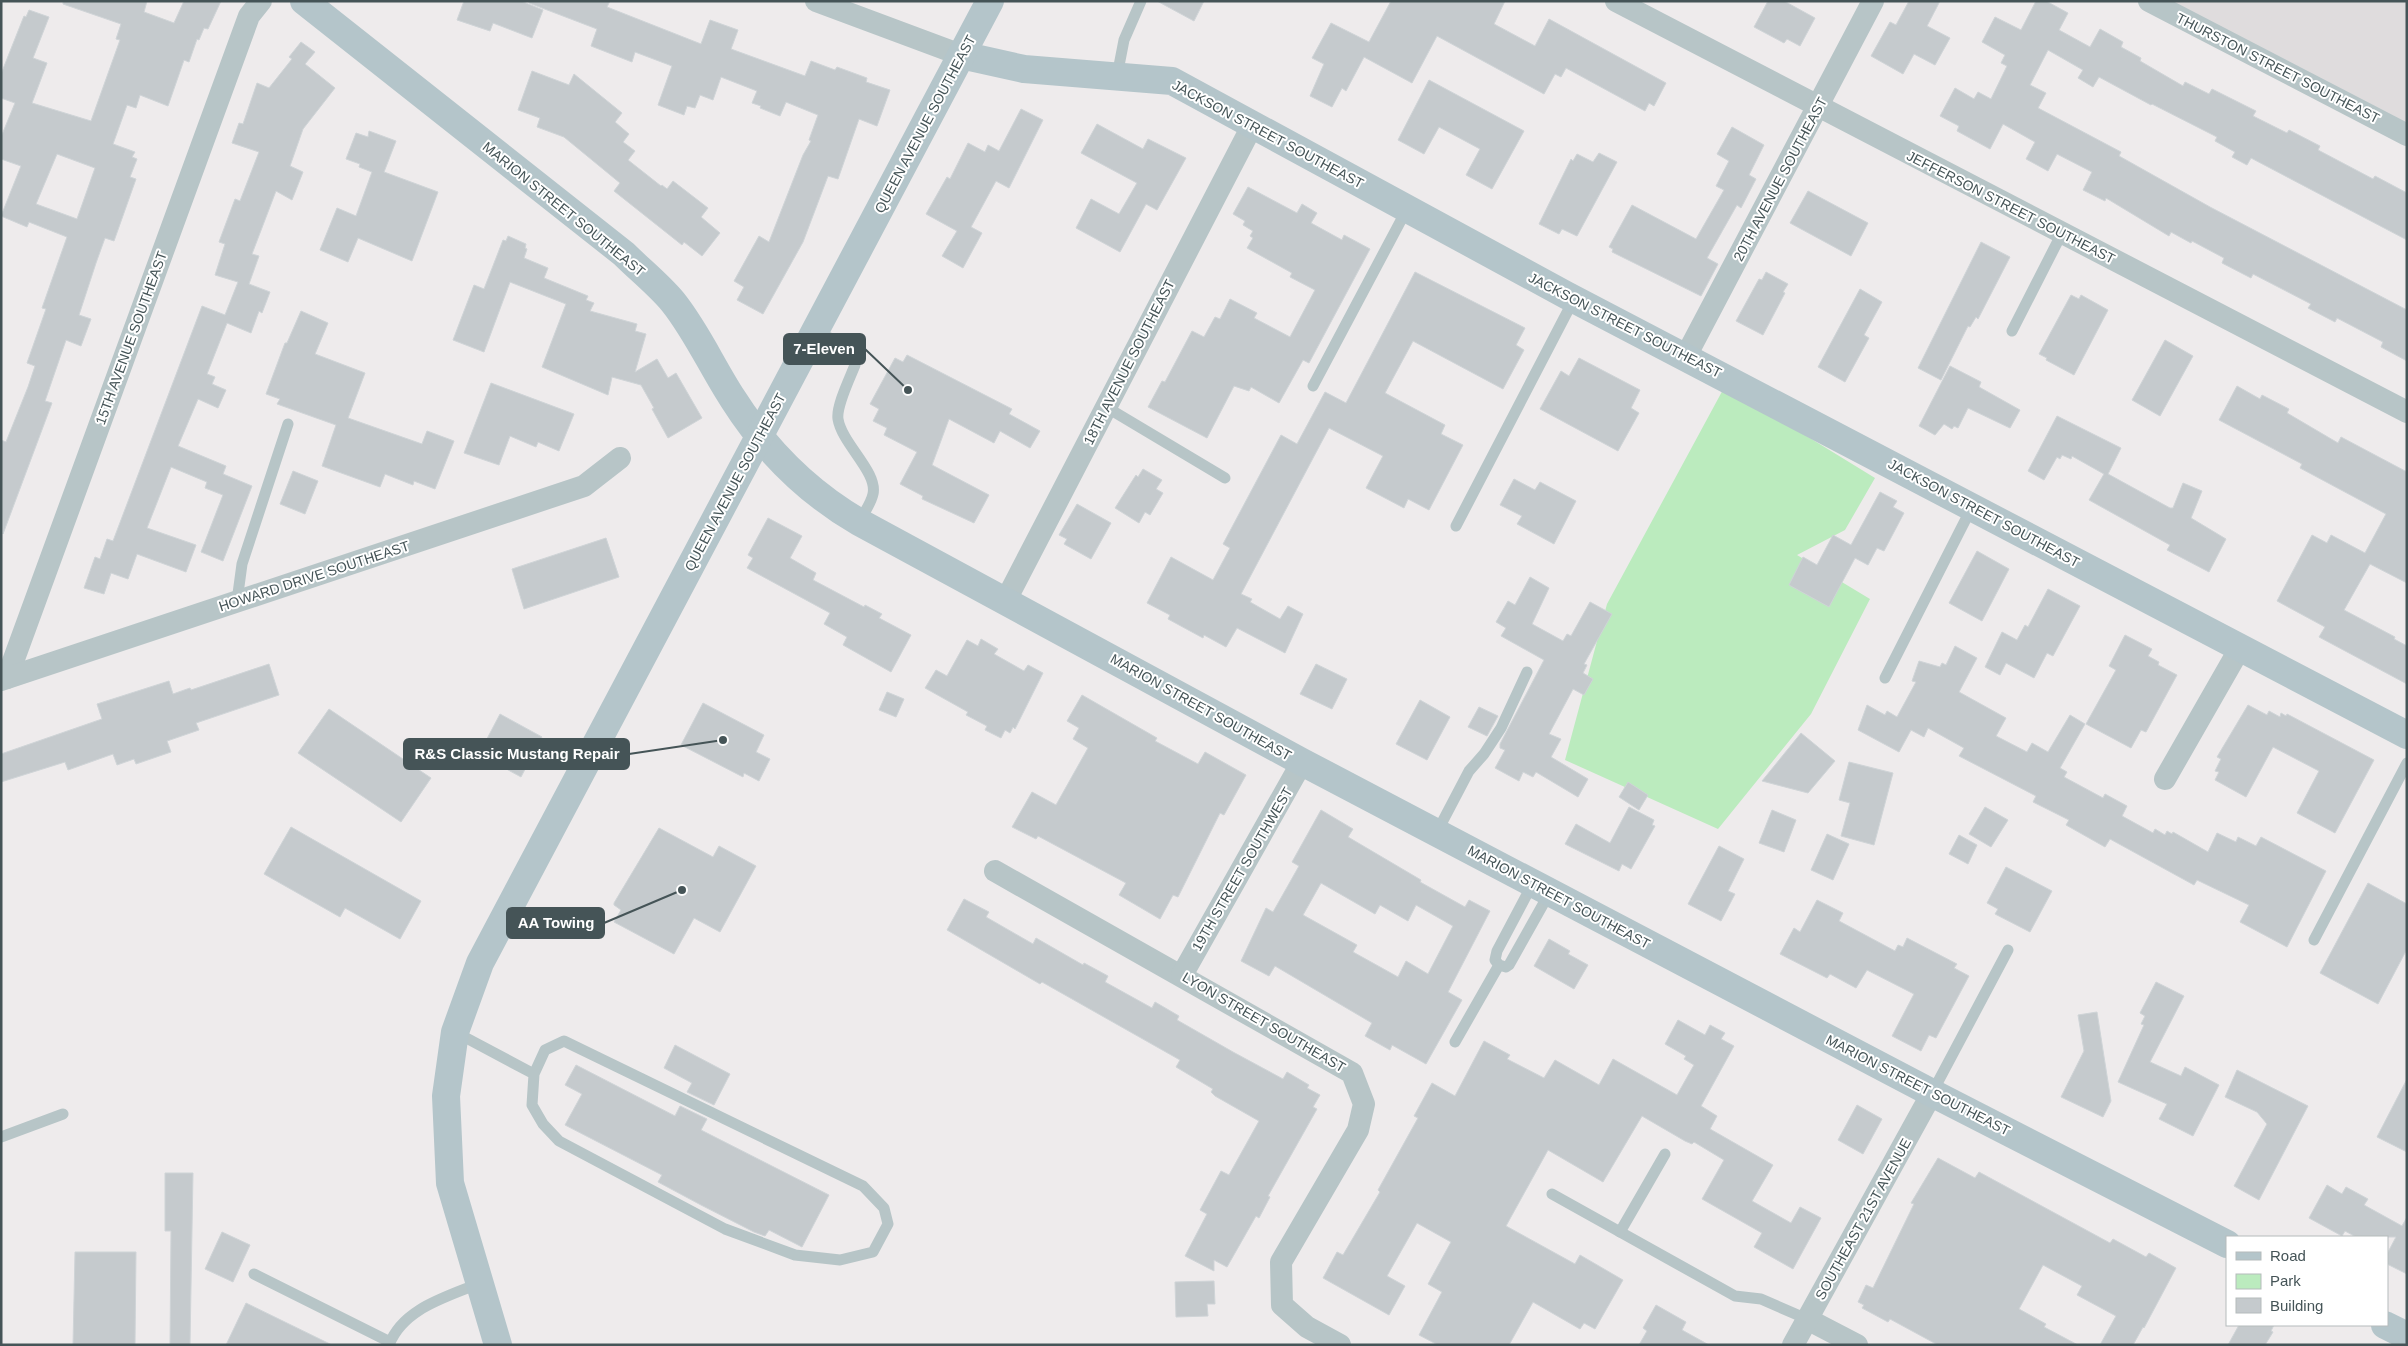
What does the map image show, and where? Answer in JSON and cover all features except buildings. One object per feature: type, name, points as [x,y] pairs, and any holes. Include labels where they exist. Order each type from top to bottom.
[{"type":"street","name":"15TH AVENUE SOUTHEAST","points":[[4,679],[249,16],[261,1]]},
{"type":"street","name":"MARION STREET SOUTHEAST","points":[[304,1],[624,254],[644,273],[672,301],[700,342],[732,398],[759,436],[788,470],[830,504],[859,522],[1302,762],[1932,1092],[2226,1243]]},
{"type":"street","name":"JACKSON STREET SOUTHEAST","points":[[816,1],[853,8],[961,55],[1024,69],[1172,81],[1574,299],[2407,735]]},
{"type":"street","name":"QUEEN AVENUE SOUTHEAST","points":[[498,1345],[450,1183],[446,1096],[455,1032],[480,963],[990,1]]},
{"type":"street","name":"JEFFERSON STREET SOUTHEAST","points":[[1616,1],[2407,412]]},
{"type":"street","name":"20TH AVENUE SOUTHEAST","points":[[1686,356],[1873,1]]},
{"type":"street","name":"THURSTON STREET SOUTHEAST","points":[[2149,1],[2407,135]]},
{"type":"street","name":"18TH AVENUE SOUTHEAST","points":[[1006,600],[1253,124]]},
{"type":"street","name":"HOWARD DRIVE SOUTHEAST","points":[[4,679],[584,486],[620,458]]},
{"type":"street","points":[[2165,780],[2240,648]]},
{"type":"street","name":"19TH STREET SOUTHWEST","points":[[1182,975],[1302,762]]},
{"type":"street","name":"LYON STREET SOUTHEAST","points":[[995,871],[1182,975],[1352,1073],[1364,1104],[1358,1130],[1281,1262],[1282,1305],[1307,1327],[1340,1345]]},
{"type":"street","name":"SOUTHEAST 21ST AVENUE","points":[[1793,1345],[1932,1092]]},
{"type":"street","points":[[1807,1319],[1857,1345]]},
{"type":"street","points":[[2387,1326],[2407,1336]]},
{"type":"lane","points":[[1117,76],[1124,40],[1141,1]]},
{"type":"lane","points":[[1313,386],[1408,208]]},
{"type":"lane","points":[[2012,331],[2062,233]]},
{"type":"lane","points":[[1456,526],[1574,299]]},
{"type":"lane","points":[[815,331],[849,348],[854,356],[855,365],[837,418],[844,437],[871,478],[873,485],[873,495],[859,522]]},
{"type":"lane","points":[[1106,408],[1225,478]]},
{"type":"lane","points":[[236,601],[242,564],[288,424]]},
{"type":"lane","points":[[1885,678],[1972,507]]},
{"type":"lane","points":[[1437,832],[1469,772],[1484,754],[1501,728],[1527,672]]},
{"type":"lane","points":[[2314,940],[2407,763]]},
{"type":"lane","points":[[1541,887],[1509,965],[1506,967],[1499,965],[1496,960],[1497,951],[1541,887]]},
{"type":"lane","points":[[1932,1092],[2008,950]]},
{"type":"lane","points":[[1455,1042],[1499,965]]},
{"type":"lane","points":[[455,1032],[534,1074]]},
{"type":"lane","points":[[564,1040],[863,1186],[884,1208],[888,1224],[873,1252],[840,1260],[795,1255],[726,1228],[559,1141],[543,1124],[532,1105],[534,1074],[545,1050],[564,1040]]},
{"type":"lane","points":[[1,1137],[63,1114]]},
{"type":"lane","points":[[1620,1232],[1665,1154]]},
{"type":"lane","points":[[1552,1194],[1735,1296],[1761,1299],[1807,1319]]},
{"type":"lane","points":[[254,1274],[389,1343],[402,1324],[420,1308],[480,1283]]},
{"type":"shaded area","points":[[2149,1],[2407,1],[2407,135]]},
{"type":"green space","points":[[1725,386],[1875,478],[1845,530],[1797,555],[1870,599],[1811,714],[1718,829],[1565,760],[1607,604]]},
{"type":"place","name":"7-Eleven","points":[[908,390]]},
{"type":"place","name":"R&S Classic Mustang Repair","points":[[723,740]]},
{"type":"place","name":"AA Towing","points":[[682,890]]}]
